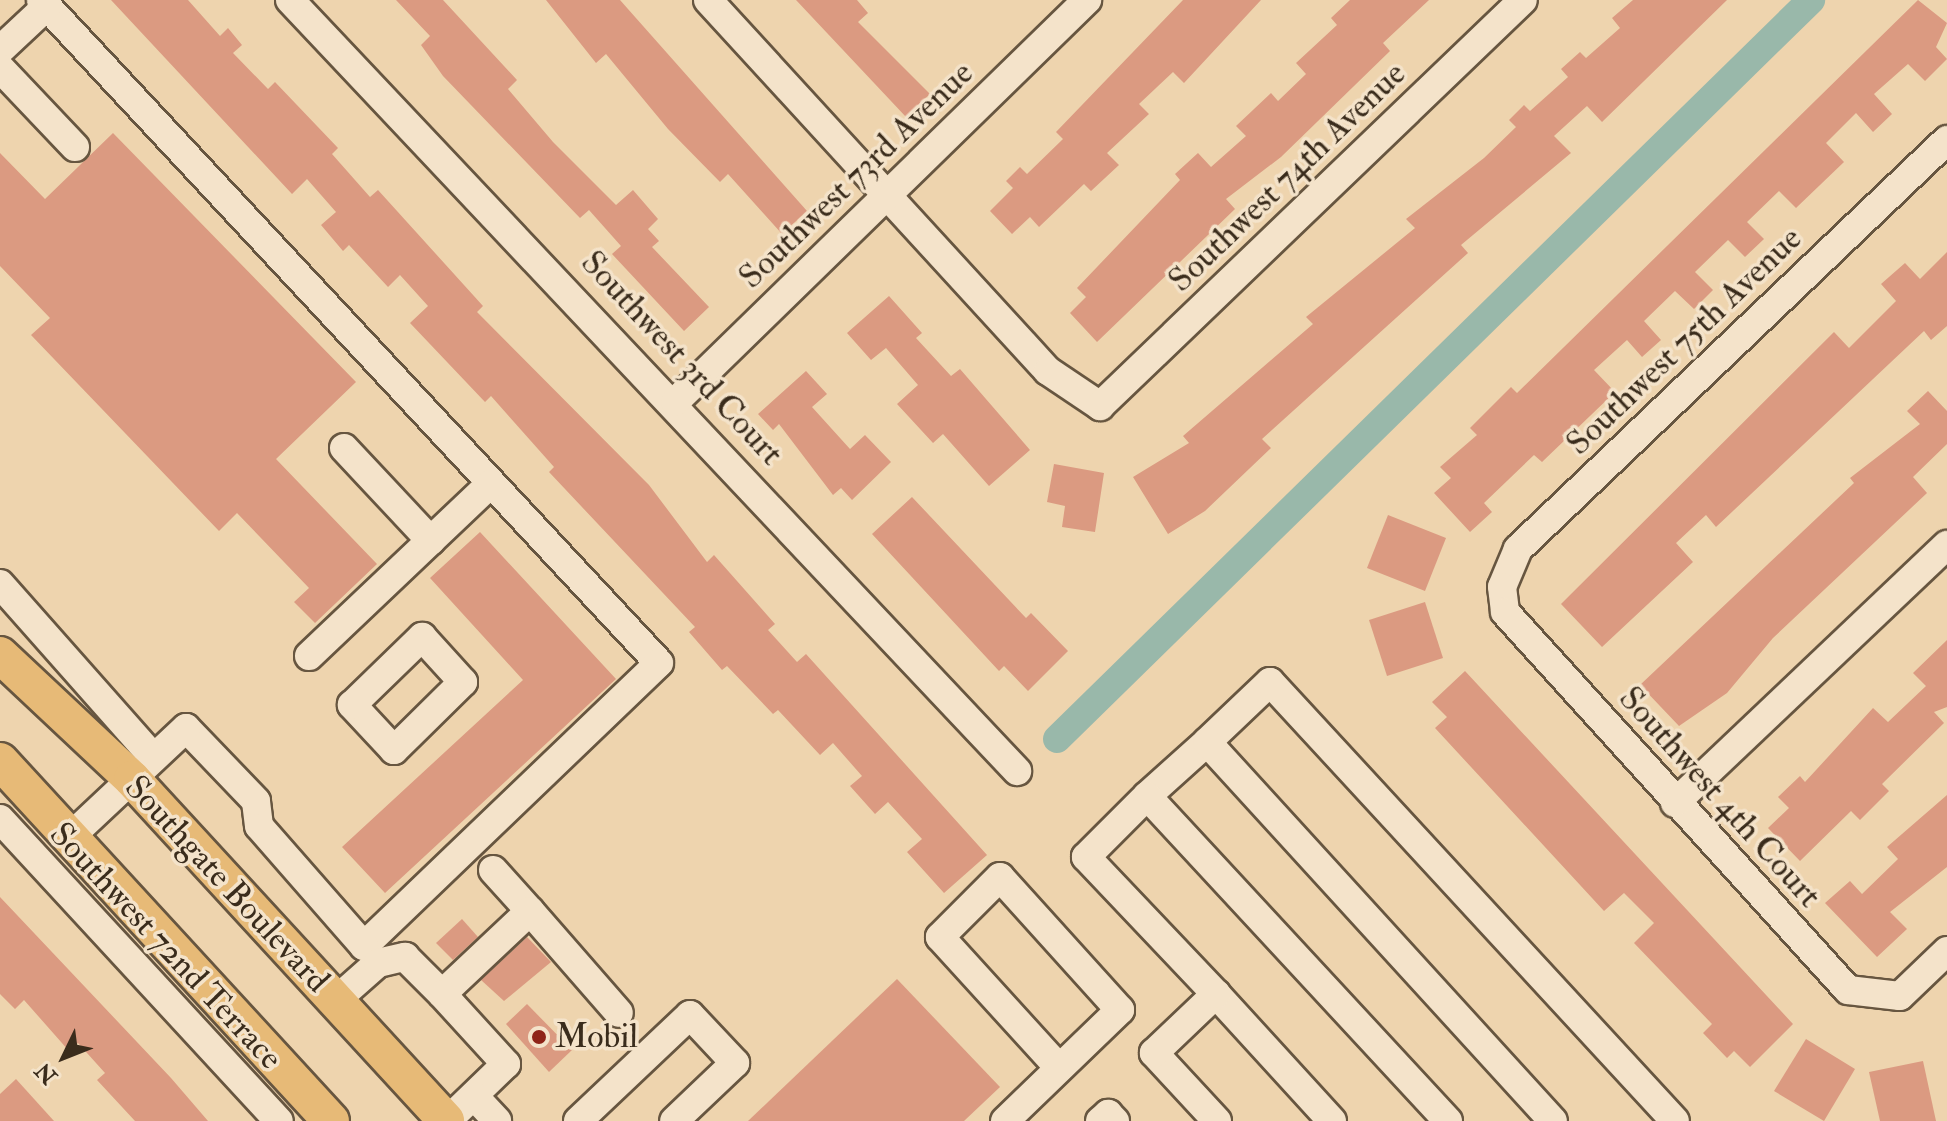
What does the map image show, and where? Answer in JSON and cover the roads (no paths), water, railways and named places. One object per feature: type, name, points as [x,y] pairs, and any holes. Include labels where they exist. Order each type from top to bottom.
[{"type":"main road","name":"Southgate Boulevard","points":[[0,655],[143,768],[335,1001],[438,1118]]},
{"type":"main road","points":[[0,761],[331,1121]]},
{"type":"street","name":"Southwest 3rd Court","points":[[290,0],[675,402],[1017,771]]},
{"type":"street","points":[[708,0],[888,193]]},
{"type":"street","name":"Southwest 73rd Avenue","points":[[675,402],[1087,0]]},
{"type":"street","name":"Southwest 74th Avenue","points":[[888,193],[1048,371],[1100,406],[1523,0]]},
{"type":"street","points":[[0,50],[44,3],[659,663],[371,954],[335,1001]]},
{"type":"street","points":[[0,68],[75,147]]},
{"type":"street","name":"Southwest 75th Avenue","points":[[1505,612],[1502,587],[1518,549],[1947,140]]},
{"type":"street","points":[[344,448],[431,541]]},
{"type":"street","points":[[309,656],[490,484]]},
{"type":"street","points":[[1675,803],[1947,545]]},
{"type":"street","points":[[0,584],[143,768]]},
{"type":"street","name":"Southwest 4th Court","points":[[1505,612],[1675,803],[1848,990],[1900,996],[1947,951]]},
{"type":"street","points":[[1332,1121],[1086,857],[1270,682],[1675,1121]]},
{"type":"street","points":[[69,838],[186,728],[256,801],[259,826],[371,954],[405,957],[506,1064],[474,1096],[438,1118]]},
{"type":"street","points":[[1207,742],[1553,1121]]},
{"type":"street","points":[[1147,796],[1448,1121]]},
{"type":"street","name":"Southwest 72nd Terrace","points":[[0,819],[279,1121]]},
{"type":"street","points":[[493,870],[619,1013]]},
{"type":"street","points":[[1005,1121],[1120,1010],[1000,877],[940,937],[1059,1068]]},
{"type":"street","points":[[442,994],[530,911]]},
{"type":"street","points":[[1216,994],[1154,1053],[1217,1121]]},
{"type":"street","points":[[578,1121],[690,1015],[735,1063],[674,1121]]},
{"type":"street","points":[[474,1096],[497,1121]]},
{"type":"street","points":[[1100,1121],[1108,1114],[1115,1121]]},
{"type":"waterway","points":[[1057,739],[1811,0]]},
{"type":"place","name":"Mobil","points":[[539,1037]]}]
